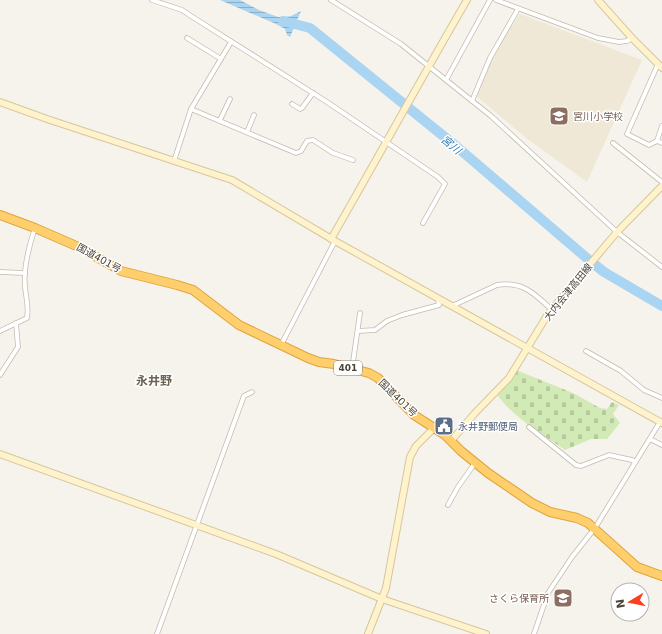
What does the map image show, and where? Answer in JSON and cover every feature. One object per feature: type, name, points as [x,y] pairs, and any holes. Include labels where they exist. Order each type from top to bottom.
[{"type":"highway","name":"国道401号","points":[[0,215],[35,228],[89,252],[121,272],[193,290],[239,325],[319,362],[369,373],[378,378],[414,415],[440,432],[475,463],[514,491],[538,506],[555,514],[569,516],[585,521],[595,528],[637,567],[662,576]]},
{"type":"street","points":[[152,0],[182,10],[388,140],[438,177],[445,184],[423,223]]},
{"type":"street","points":[[331,0],[401,44],[491,116],[617,232],[662,267]]},
{"type":"street","points":[[281,345],[333,240],[428,67],[467,0]]},
{"type":"street","points":[[446,80],[490,0]]},
{"type":"street","points":[[496,0],[598,38],[619,42],[627,41],[632,38]]},
{"type":"street","points":[[598,0],[632,38],[660,66],[627,134],[649,145],[657,141],[662,126]]},
{"type":"street","points":[[472,101],[490,58],[518,9]]},
{"type":"street","points":[[187,38],[221,59]]},
{"type":"street","points":[[174,161],[191,109],[231,42]]},
{"type":"street","points":[[292,104],[300,109],[302,108],[312,93]]},
{"type":"street","points":[[220,120],[230,99]]},
{"type":"street","points":[[0,102],[232,180],[333,240],[661,422],[595,528],[572,556],[546,598],[534,634]]},
{"type":"street","points":[[191,109],[296,153],[301,151],[307,141],[313,140],[333,153],[353,160]]},
{"type":"street","points":[[247,132],[254,115]]},
{"type":"street","points":[[657,141],[662,143]]},
{"type":"street","points":[[613,142],[662,182]]},
{"type":"street","name":"大内会津高田線","points":[[451,441],[475,413],[509,378],[552,310],[570,288],[617,232],[662,186]]},
{"type":"street","points":[[0,331],[27,318],[28,312],[25,273],[29,246],[35,228]]},
{"type":"street","points":[[0,272],[25,273]]},
{"type":"street","points":[[452,306],[497,285],[511,284],[527,289],[552,310]]},
{"type":"street","points":[[358,331],[374,330],[387,321],[402,315],[439,305],[438,299]]},
{"type":"street","points":[[352,369],[360,313]]},
{"type":"street","points":[[0,375],[18,346],[16,323]]},
{"type":"street","points":[[586,351],[621,371],[644,390],[662,398]]},
{"type":"street","points":[[157,634],[244,396],[252,392]]},
{"type":"street","points":[[529,427],[576,466],[581,466],[609,456],[632,460],[635,462]]},
{"type":"street","points":[[368,634],[386,588],[410,457],[416,446],[434,428]]},
{"type":"street","points":[[650,439],[662,445]]},
{"type":"street","points":[[0,454],[276,554],[382,599],[486,634]]},
{"type":"street","points":[[448,505],[475,463]]},
{"type":"shaded area","name":"宮川小学校","points":[[520,14],[642,60],[587,182],[526,138],[475,95],[490,58]]},
{"type":"green space","points":[[516,370],[573,393],[600,408],[607,409],[612,402],[619,405],[613,414],[620,423],[607,439],[591,439],[565,450],[512,412],[498,396]]},
{"type":"water","points":[[220,0],[240,0],[259,10],[278,17],[291,16],[301,11],[290,37],[287,35],[285,29],[276,24]]},
{"type":"waterway","name":"宮川","points":[[283,21],[310,28],[457,147],[604,272],[662,306]]},
{"type":"place","name":"宮川小学校","points":[[559,116]]},
{"type":"place","name":"永井野郵便局","points":[[444,426]]},
{"type":"place","name":"さくら保育所","points":[[563,598]]},
{"type":"district","name":"永井野","points":[[154,381]]}]
